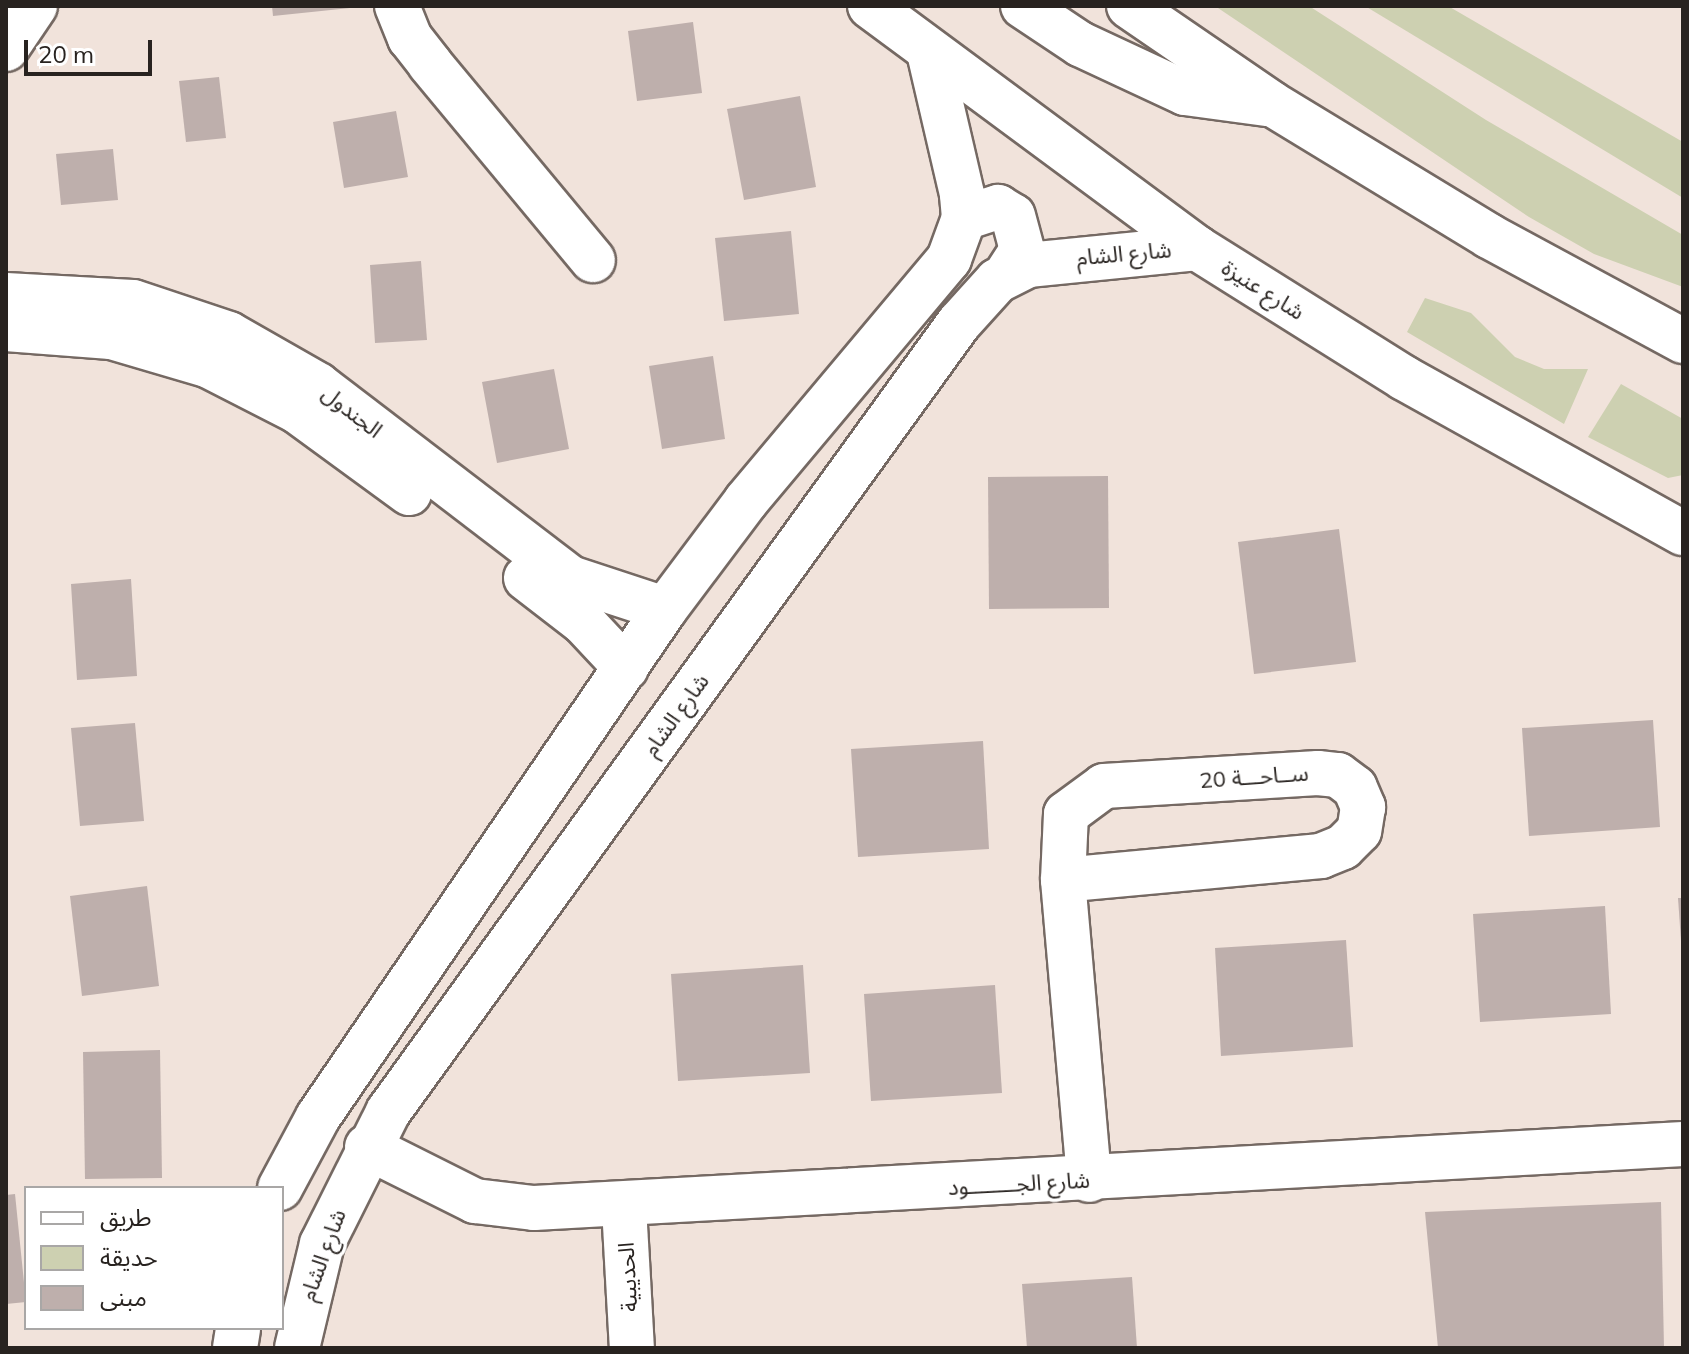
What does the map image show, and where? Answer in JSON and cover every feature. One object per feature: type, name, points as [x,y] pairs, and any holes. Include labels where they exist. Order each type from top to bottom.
[{"type":"main road","points":[[6,49],[35,6]]},
{"type":"main road","points":[[397,6],[410,38],[593,260]]},
{"type":"main road","name":"شارع عنيزة","points":[[870,6],[930,56],[1197,248],[1404,378],[1683,533]]},
{"type":"main road","points":[[1023,6],[1080,44],[1185,93],[1272,104]]},
{"type":"main road","points":[[1129,6],[1272,104],[1489,236],[1683,341]]},
{"type":"main road","points":[[281,1186],[318,1117],[665,609],[746,501],[949,259],[964,218],[957,159],[930,56]]},
{"type":"main road","points":[[964,218],[998,207],[1013,216],[1022,250],[1006,275]]},
{"type":"main road","name":"شارع الشام","points":[[297,1348],[322,1244],[367,1147],[959,323],[1006,275],[1039,262],[1197,248]]},
{"type":"main road","name":"الجندول","points":[[6,295],[133,302],[229,334],[318,385],[570,578],[665,609]]},
{"type":"main road","name":"الجندول","points":[[6,329],[111,337],[254,385],[562,605],[626,668]]},
{"type":"main road","name":"ســاحـــة 20","points":[[1063,880],[1321,856],[1343,847],[1359,831],[1363,807],[1355,788],[1338,775],[1318,773],[1104,786],[1066,814],[1063,880],[1089,1180]]},
{"type":"main road","name":"شارع الجــــــــود","points":[[367,1147],[475,1201],[624,1207],[1683,1144]]},
{"type":"main road","name":"الحديبية","points":[[624,1207],[632,1348]]},
{"type":"green space","points":[[1215,6],[1309,6],[1486,120],[1683,235],[1683,287],[1594,254],[1529,217]]},
{"type":"green space","points":[[1365,6],[1448,6],[1683,142],[1683,198]]},
{"type":"green space","points":[[1425,298],[1471,313],[1515,357],[1544,369],[1588,369],[1564,424],[1407,332]]},
{"type":"green space","points":[[1621,384],[1683,419],[1683,475],[1668,478],[1588,437]]},
{"type":"building","points":[[272,6],[350,6],[350,8],[273,16]]},
{"type":"building","points":[[693,22],[702,93],[637,101],[628,31]]},
{"type":"building","points":[[219,77],[226,138],[186,142],[179,81]]},
{"type":"building","points":[[800,96],[816,187],[744,200],[727,109]]},
{"type":"building","points":[[396,111],[408,177],[344,188],[333,122]]},
{"type":"building","points":[[113,149],[118,200],[61,205],[56,154]]},
{"type":"building","points":[[791,231],[799,314],[724,321],[715,238]]},
{"type":"building","points":[[421,261],[427,340],[375,343],[370,265]]},
{"type":"building","points":[[713,356],[725,439],[662,449],[649,366]]},
{"type":"building","points":[[554,369],[569,449],[497,463],[482,382]]},
{"type":"building","points":[[1108,476],[1109,608],[989,609],[988,477]]},
{"type":"building","points":[[1339,529],[1356,662],[1254,674],[1238,542]]},
{"type":"building","points":[[131,579],[137,676],[77,680],[71,584]]},
{"type":"building","points":[[1653,720],[1660,827],[1529,836],[1522,728]]},
{"type":"building","points":[[135,723],[144,821],[80,826],[71,728]]},
{"type":"building","points":[[983,741],[989,849],[858,857],[851,749]]},
{"type":"building","points":[[147,886],[159,986],[82,996],[70,896]]},
{"type":"building","points":[[1678,898],[1683,898],[1683,941],[1681,941]]},
{"type":"building","points":[[1605,906],[1611,1014],[1480,1022],[1473,914]]},
{"type":"building","points":[[1346,940],[1353,1047],[1221,1056],[1215,948]]},
{"type":"building","points":[[803,965],[810,1073],[678,1081],[671,974]]},
{"type":"building","points":[[995,985],[1002,1093],[871,1101],[864,994]]},
{"type":"building","points":[[160,1050],[162,1178],[85,1179],[83,1052]]},
{"type":"building","points":[[15,1194],[24,1302],[6,1304],[6,1195]]},
{"type":"building","points":[[1661,1202],[1664,1348],[1438,1348],[1425,1212]]},
{"type":"building","points":[[1132,1277],[1137,1348],[1027,1348],[1022,1284]]}]
